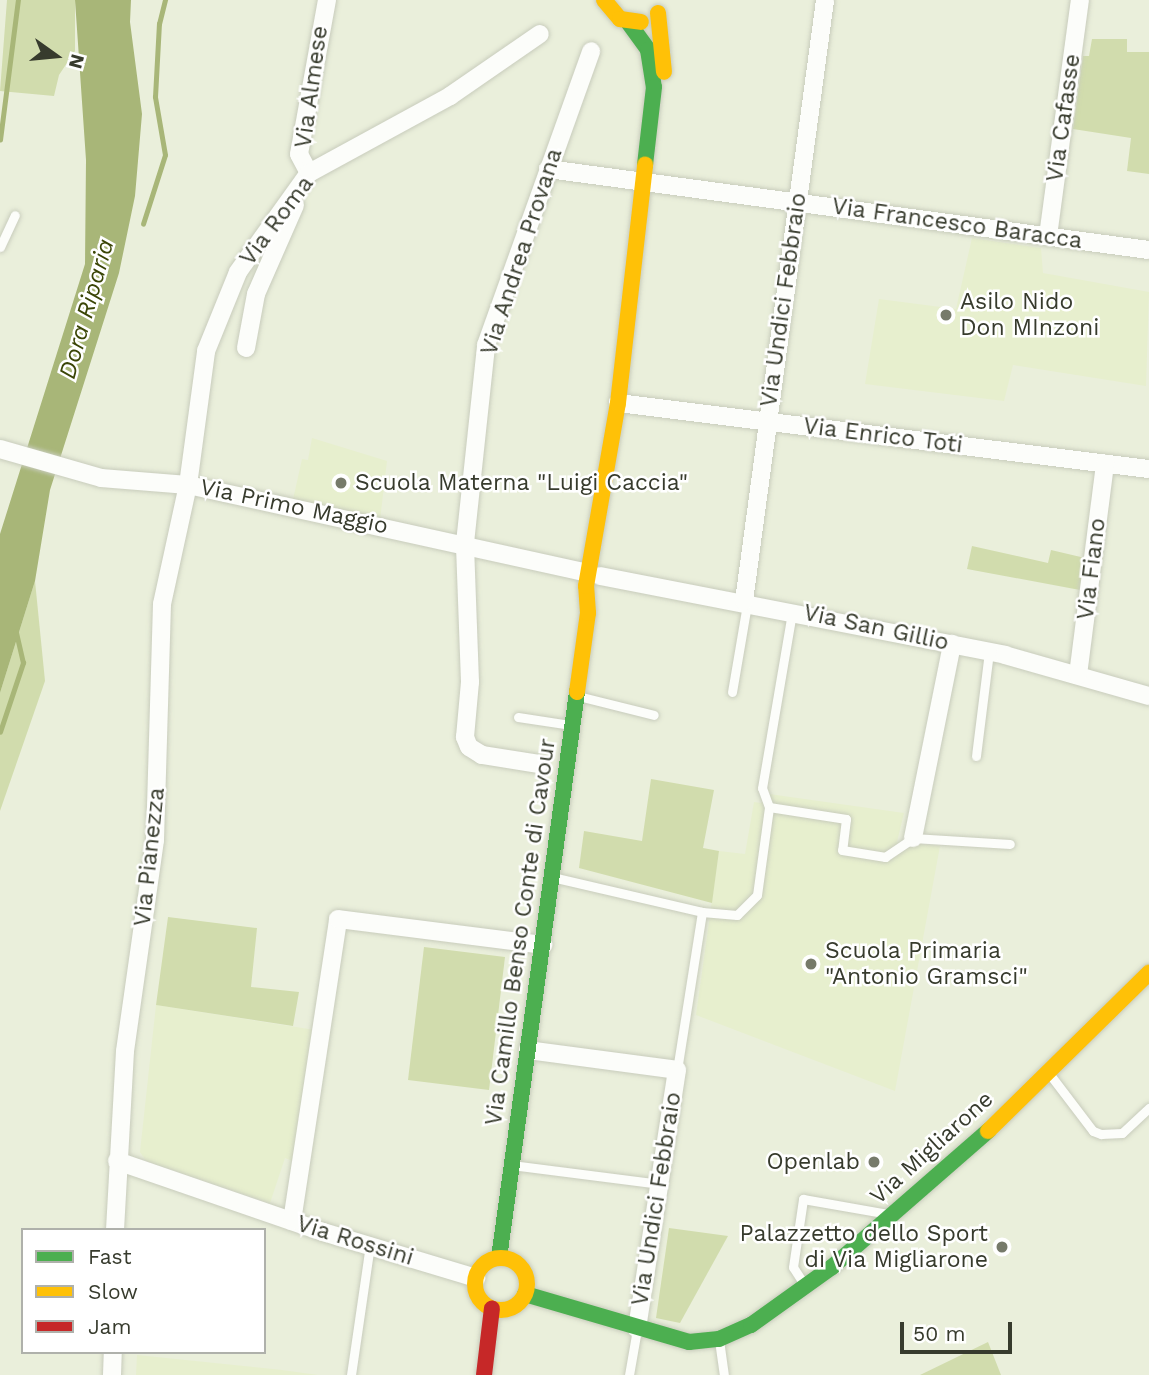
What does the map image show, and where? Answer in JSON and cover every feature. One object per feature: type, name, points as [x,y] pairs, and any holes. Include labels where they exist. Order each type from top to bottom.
[{"type":"main road","name":"Via Camillo Benso Conte di Cavour","points":[[604,1],[610,11],[628,22],[654,65],[645,185]]},
{"type":"main road","name":"Via Camillo Benso Conte di Cavour","points":[[499,1258],[618,403],[632,267],[665,62],[661,6]]},
{"type":"main road","points":[[628,22],[639,23],[661,6]]},
{"type":"main road","name":"Via Migliarone","points":[[525,1294],[637,1329],[689,1342],[719,1339],[751,1325],[806,1286],[960,1158],[1149,973]]},
{"type":"main road","points":[[499,1258],[522,1268],[525,1294],[515,1306],[492,1308],[477,1293],[476,1278],[484,1264],[499,1258]]},
{"type":"main road","points":[[484,1375],[492,1308]]},
{"type":"street","name":"Via Almese","points":[[309,173],[299,154],[327,0]]},
{"type":"street","name":"Via Undici Febbraio","points":[[746,601],[767,422],[825,0]]},
{"type":"street","name":"Via Cafasse","points":[[1048,236],[1080,0]]},
{"type":"street","name":"Via Roma","points":[[188,485],[206,351],[238,272],[309,173],[450,96],[540,34]]},
{"type":"street","name":"Via Andrea Provana","points":[[539,764],[482,755],[469,747],[465,737],[468,635],[465,543],[486,345],[591,51]]},
{"type":"street","name":"Via Francesco Baracca","points":[[548,169],[645,185],[798,202],[1149,250]]},
{"type":"street","points":[[246,348],[256,294],[309,173]]},
{"type":"street","name":"Via Enrico Toti","points":[[618,403],[1149,469]]},
{"type":"street","name":"Via Primo Maggio","points":[[0,449],[101,478],[188,485],[465,543],[594,574]]},
{"type":"street","name":"Via Fiano","points":[[1078,675],[1105,464]]},
{"type":"street","name":"Via Pianezza","points":[[115,1228],[125,1051],[155,840],[160,626],[188,485]]},
{"type":"street","name":"Via San Gillio","points":[[594,574],[746,601],[989,651],[1149,696]]},
{"type":"street","points":[[913,838],[952,644]]},
{"type":"street","points":[[292,1221],[338,919],[543,945]]},
{"type":"street","points":[[528,1050],[677,1070]]},
{"type":"street","name":"Via Undici Febbraio","points":[[637,1329],[677,1070]]},
{"type":"street","name":"Via Rossini","points":[[117,1161],[292,1221],[476,1278]]},
{"type":"street","points":[[112,1375],[113,1354]]},
{"type":"lane","points":[[0,247],[15,215]]},
{"type":"lane","points":[[732,692],[746,601]]},
{"type":"lane","points":[[552,877],[702,912],[737,915],[757,895],[769,807],[762,788],[792,611]]},
{"type":"lane","points":[[976,756],[989,651]]},
{"type":"lane","points":[[577,696],[654,715]]},
{"type":"lane","points":[[518,717],[573,725]]},
{"type":"lane","points":[[769,807],[846,819],[842,850],[885,857],[913,838],[1010,844]]},
{"type":"lane","points":[[677,1070],[702,912]]},
{"type":"lane","points":[[1048,1071],[1093,1130],[1101,1134],[1122,1133],[1149,1108]]},
{"type":"lane","points":[[512,1165],[660,1184]]},
{"type":"lane","points":[[806,1286],[793,1267],[803,1199],[893,1214]]},
{"type":"lane","points":[[351,1375],[370,1245]]},
{"type":"lane","points":[[629,1375],[637,1329]]},
{"type":"lane","points":[[719,1339],[724,1375]]},
{"type":"shaded area","points":[[7,0],[75,0],[75,51],[59,75],[54,96],[0,91]]},
{"type":"shaded area","points":[[1092,39],[1127,39],[1127,52],[1149,52],[1149,174],[1127,171],[1131,138],[1073,129],[1083,56],[1089,56]]},
{"type":"shaded area","points":[[972,238],[1041,248],[1043,273],[1149,292],[1146,386],[1013,365],[1004,401],[865,384],[879,299],[956,309]]},
{"type":"shaded area","name":"Scuola Materna \"Luigi Caccia\"","points":[[312,438],[387,461],[380,520],[292,504],[302,459],[308,460]]},
{"type":"shaded area","points":[[972,546],[1048,563],[1051,550],[1085,558],[1080,590],[967,569]]},
{"type":"shaded area","points":[[35,581],[45,681],[0,811],[0,693]]},
{"type":"shaded area","points":[[651,779],[714,790],[703,848],[719,851],[712,903],[579,868],[584,831],[642,841]]},
{"type":"shaded area","name":"Scuola Primaria \"Antonio Gramsci\"","points":[[769,794],[904,813],[897,842],[940,846],[895,1091],[696,1015],[719,851],[745,854],[754,802],[761,803]]},
{"type":"shaded area","points":[[168,917],[257,928],[251,987],[299,992],[293,1026],[156,1005]]},
{"type":"shaded area","points":[[424,947],[505,957],[489,1090],[408,1080]]},
{"type":"shaded area","points":[[156,1005],[315,1030],[293,1161],[285,1158],[270,1203],[146,1161],[140,1152]]},
{"type":"shaded area","points":[[669,1228],[728,1236],[680,1323],[656,1318]]},
{"type":"shaded area","points":[[988,1342],[1001,1375],[920,1375]]},
{"type":"shaded area","points":[[137,1355],[282,1370],[318,1375],[136,1375]]},
{"type":"water","name":"Dora Riparia","points":[[75,0],[131,0],[130,22],[142,114],[135,196],[119,273],[50,490],[35,581],[0,693],[0,534],[85,264],[86,160]]},
{"type":"waterway","points":[[0,140],[18,0]]},
{"type":"waterway","points":[[143,224],[165,155],[155,97],[159,24],[165,0]]},
{"type":"waterway","points":[[0,732],[23,663],[16,632]]},
{"type":"traffic: fast","points":[[628,22],[648,50],[654,87],[645,165]]},
{"type":"traffic: fast","points":[[499,1258],[577,692]]},
{"type":"traffic: fast","points":[[525,1294],[689,1342],[719,1339],[751,1325],[832,1267],[988,1131]]},
{"type":"traffic: slow","points":[[604,0],[620,19],[641,22]]},
{"type":"traffic: slow","points":[[658,13],[664,72]]},
{"type":"traffic: slow","points":[[577,692],[588,613],[586,586],[618,403],[645,165]]},
{"type":"traffic: slow","points":[[988,1131],[1149,973]]},
{"type":"traffic: slow","points":[[501,1258],[511,1260],[519,1266],[525,1274],[527,1284],[525,1294],[519,1302],[511,1308],[501,1310],[491,1308],[483,1302],[477,1294],[475,1284],[477,1274],[483,1266],[491,1260],[501,1258]]},
{"type":"traffic: jam","points":[[484,1375],[492,1308]]},
{"type":"place","name":"Asilo Nido Don MInzoni","points":[[946,315]]},
{"type":"place","name":"Scuola Materna \"Luigi Caccia\"","points":[[341,483]]},
{"type":"place","name":"Scuola Primaria \"Antonio Gramsci\"","points":[[811,964]]},
{"type":"place","name":"Openlab","points":[[874,1162]]},
{"type":"place","name":"Palazzetto dello Sport di Via Migliarone","points":[[1002,1247]]}]
